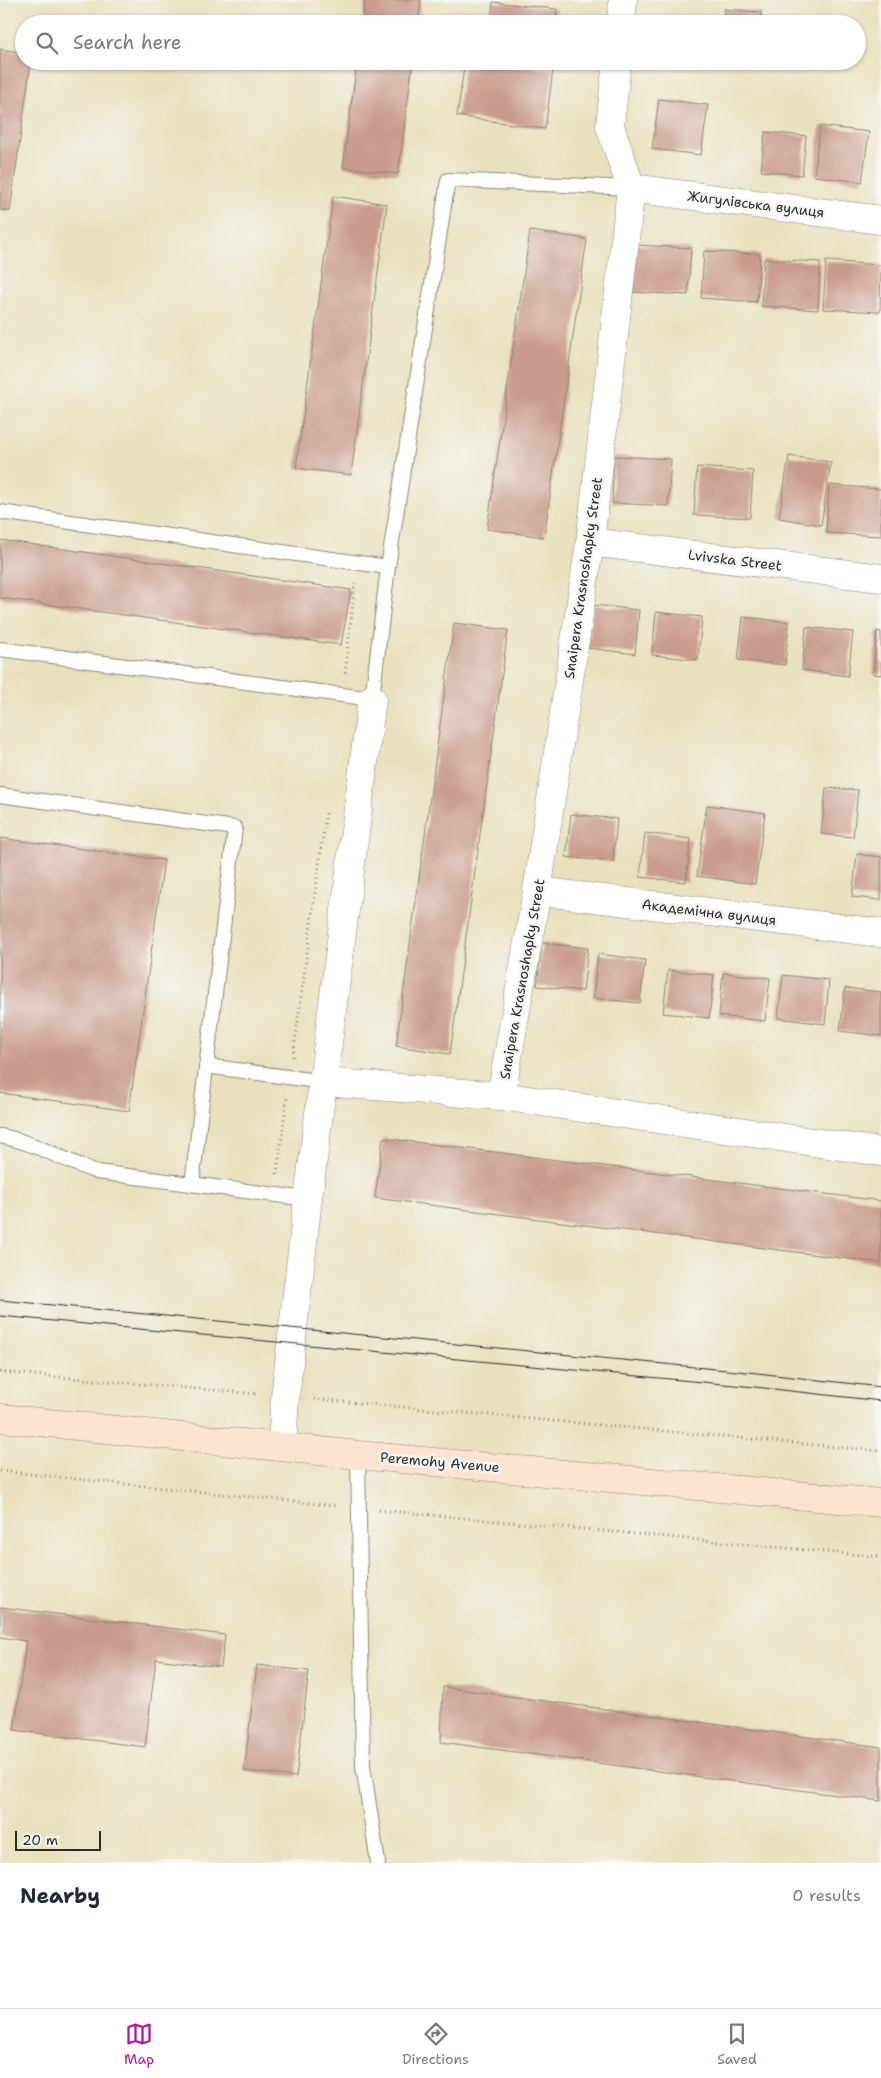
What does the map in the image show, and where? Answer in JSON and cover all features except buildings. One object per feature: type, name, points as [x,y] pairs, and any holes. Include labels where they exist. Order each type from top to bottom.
[{"type":"main road","name":"Peremohy Avenue","points":[[0,1418],[358,1455],[881,1503]]},
{"type":"street","points":[[621,15],[623,0]]},
{"type":"street","name":"Snaipera Krasnoshapky Street","points":[[501,1096],[537,891],[590,542],[631,188],[610,126],[615,70]]},
{"type":"street","name":"Жигулівська вулиця","points":[[631,188],[881,220]]},
{"type":"street","name":"Lvivska Street","points":[[590,542],[881,578]]},
{"type":"street","points":[[282,1446],[285,1397],[308,1199],[372,698]]},
{"type":"street","name":"Академічна вулиця","points":[[537,891],[881,932]]},
{"type":"street","points":[[324,1082],[501,1096],[881,1152]]},
{"type":"lane","points":[[0,648],[372,698],[388,566],[448,180],[631,188]]},
{"type":"lane","points":[[0,512],[388,566]]},
{"type":"lane","points":[[0,795],[235,828],[192,1184]]},
{"type":"lane","points":[[206,1066],[324,1082]]},
{"type":"lane","points":[[0,1136],[25,1142],[78,1166],[98,1172],[308,1199]]},
{"type":"lane","points":[[358,1455],[363,1766],[378,1863]]},
{"type":"path","points":[[343,695],[358,562]]},
{"type":"path","points":[[274,1195],[326,813]]},
{"type":"path","points":[[0,1372],[881,1451]]},
{"type":"path","points":[[0,1471],[359,1508],[881,1557]]},
{"type":"tram line","points":[[0,1300],[757,1373],[881,1387]]},
{"type":"tram line","points":[[0,1316],[755,1387],[881,1401]]}]
